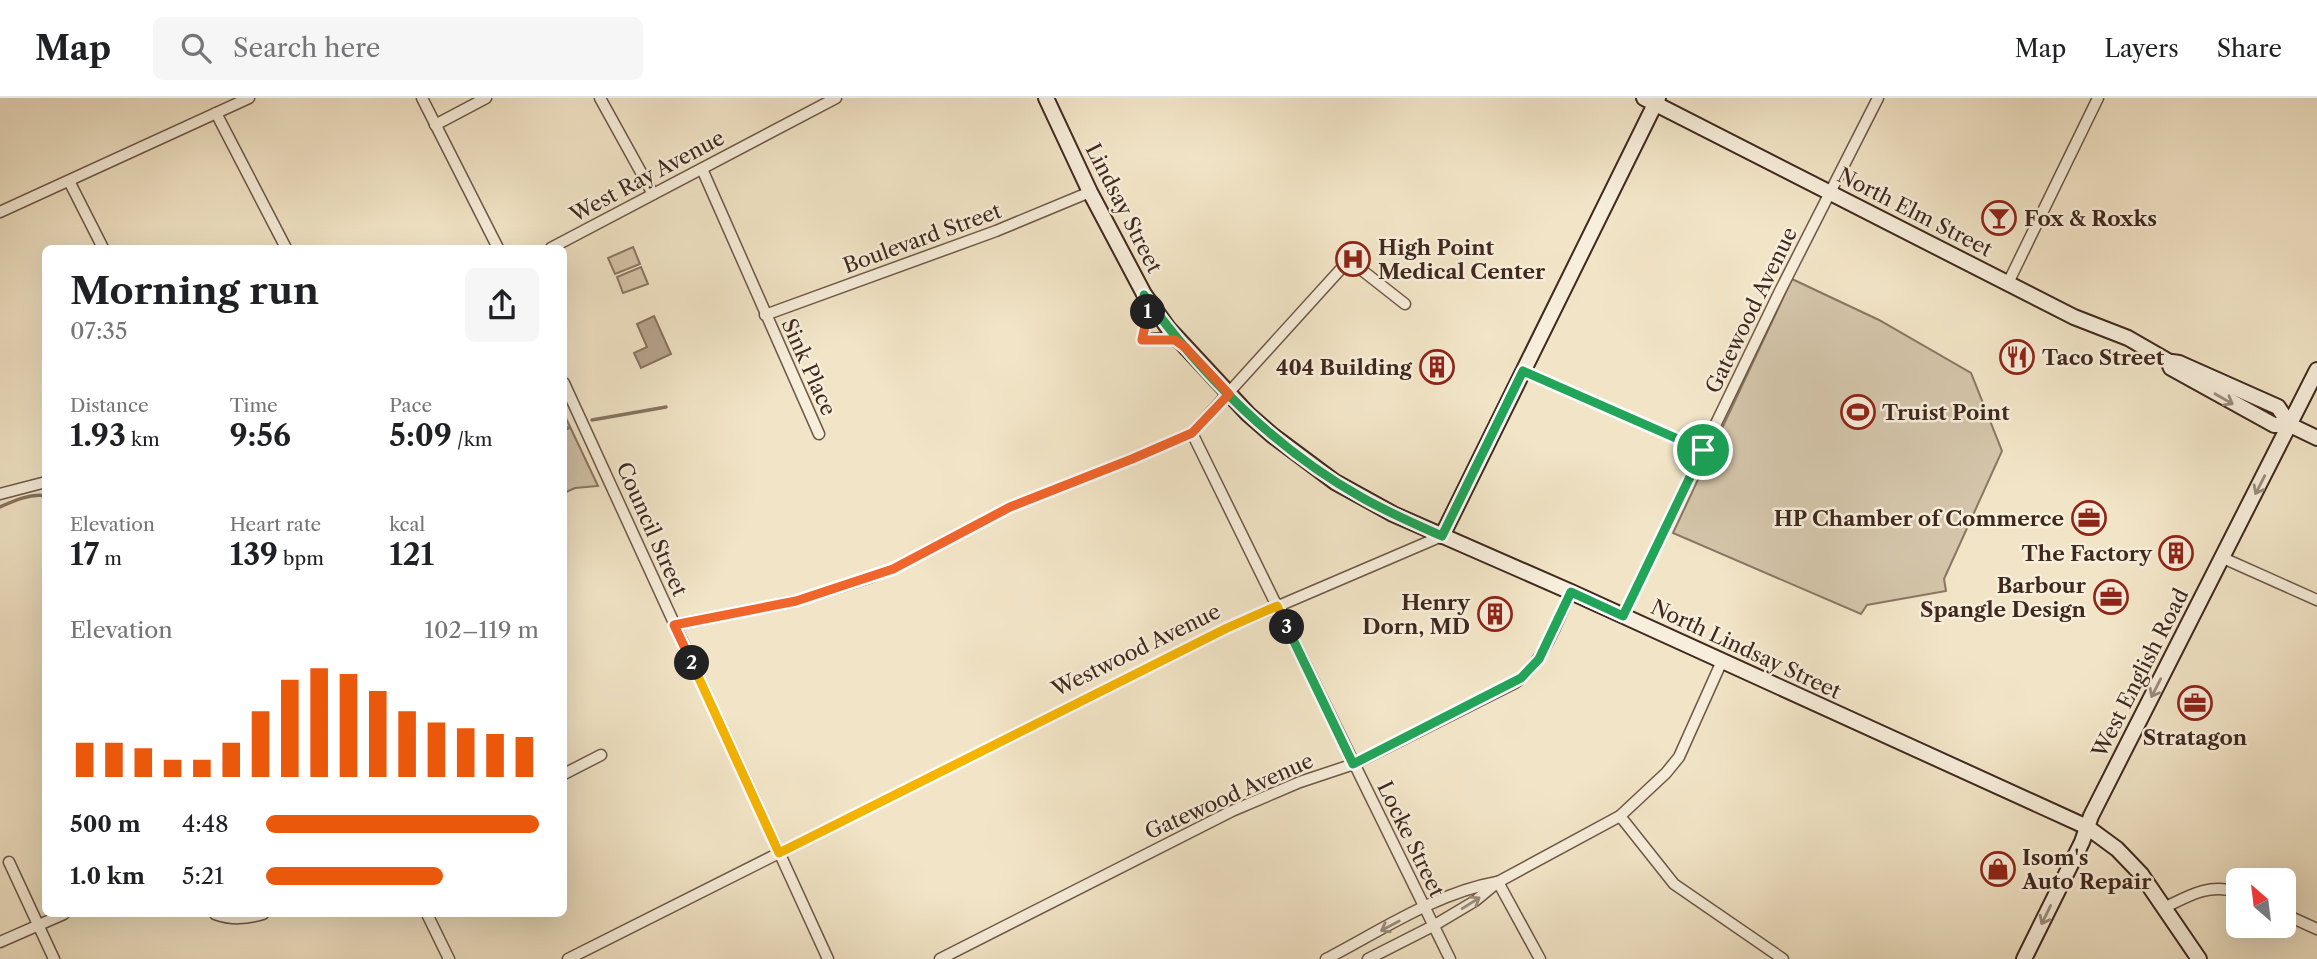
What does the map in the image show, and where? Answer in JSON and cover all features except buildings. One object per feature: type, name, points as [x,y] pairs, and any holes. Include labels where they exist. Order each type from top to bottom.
[{"type":"main road","name":"Lindsay Street","points":[[1046,98],[1090,192],[1144,295],[1168,328],[1229,394]]},
{"type":"main road","name":"North Elm Street","points":[[1652,100],[2074,317],[2128,338],[2168,361],[2171,368],[2274,425],[2290,425],[2317,438]]},
{"type":"main road","points":[[1442,536],[1652,100]]},
{"type":"main road","name":"West English Road","points":[[2024,959],[2087,827],[2317,370]]},
{"type":"main road","name":"North Lindsay Street","points":[[1229,394],[1272,435],[1335,482],[1393,514],[2087,827],[2117,849],[2141,874],[2199,959]]},
{"type":"street","points":[[0,212],[249,98]]},
{"type":"street","points":[[422,98],[496,245]]},
{"type":"street","points":[[435,125],[486,98]]},
{"type":"street","points":[[600,98],[653,194]]},
{"type":"street","name":"West Ray Avenue","points":[[557,245],[702,169],[816,102],[836,98]]},
{"type":"street","name":"Gatewood Avenue","points":[[1623,616],[1780,291],[1878,98]]},
{"type":"street","points":[[2008,283],[2098,98]]},
{"type":"street","points":[[216,113],[284,245]]},
{"type":"street","name":"Sink Place","points":[[702,169],[819,434]]},
{"type":"street","points":[[69,181],[101,245]]},
{"type":"street","name":"Boulevard Street","points":[[765,315],[996,232],[1090,192]]},
{"type":"street","points":[[674,625],[796,601],[872,578],[1010,507],[1192,433],[1349,260],[1405,304]]},
{"type":"street","points":[[1144,295],[1148,314],[1142,340],[1175,340],[1186,348]]},
{"type":"street","points":[[1523,371],[1703,450]]},
{"type":"street","name":"Council Street","points":[[567,390],[828,959]]},
{"type":"street","name":"Locke Street","points":[[1192,433],[1450,959]]},
{"type":"street","points":[[0,494],[42,483]]},
{"type":"street","name":"Westwood Avenue","points":[[568,959],[1227,628],[1442,536]]},
{"type":"street","points":[[2223,558],[2317,600]]},
{"type":"street","name":"Gatewood Avenue","points":[[940,959],[1233,811],[1300,782],[1353,764],[1521,678],[1539,659],[1571,592]]},
{"type":"street","points":[[1368,959],[1433,926],[1475,901],[1498,882],[1620,816],[1666,773],[1679,757],[1722,661]]},
{"type":"street","points":[[567,772],[601,755]]},
{"type":"street","points":[[1620,816],[1674,884],[1783,959]]},
{"type":"street","points":[[9,862],[54,959]]},
{"type":"street","points":[[1326,959],[1424,908],[1471,887],[1498,882]]},
{"type":"street","points":[[1498,882],[1540,959]]},
{"type":"street","points":[[2164,908],[2208,889],[2226,888]]},
{"type":"street","points":[[0,942],[57,917]]},
{"type":"street","points":[[225,917],[250,917]]},
{"type":"street","points":[[428,917],[449,959]]},
{"type":"street","points":[[2296,919],[2317,929]]},
{"type":"shaded area","points":[[633,247],[640,264],[615,274],[608,258]]},
{"type":"shaded area","points":[[641,267],[648,284],[623,293],[617,277]]},
{"type":"shaded area","name":"Truist Point","points":[[1792,279],[1879,320],[1971,373],[2002,451],[1944,579],[1946,591],[1867,605],[1861,614],[1673,533]]},
{"type":"shaded area","points":[[654,316],[671,354],[641,368],[634,353],[647,347],[637,324]]},
{"type":"shaded area","points":[[567,420],[598,486],[575,488],[567,492]]},
{"type":"waterway","points":[[592,420],[666,407]]},
{"type":"waterway","points":[[0,507],[16,500],[42,495]]},
{"type":"place","name":"Fox & Roxks","points":[[1999,218]]},
{"type":"place","name":"High Point Medical Center","points":[[1353,259]]},
{"type":"place","name":"Taco Street","points":[[2017,357]]},
{"type":"place","name":"404 Building","points":[[1437,367]]},
{"type":"place","name":"Truist Point","points":[[1858,412]]},
{"type":"place","name":"HP Chamber of Commerce","points":[[2089,518]]},
{"type":"place","name":"The Factory","points":[[2176,553]]},
{"type":"place","name":"Barbour Spangle Design","points":[[2111,597]]},
{"type":"place","name":"Henry Dorn, MD","points":[[1495,614]]},
{"type":"place","name":"Stratagon","points":[[2195,703]]},
{"type":"place","name":"Isom's Auto Repair","points":[[1998,869]]},
{"type":"route","points":[[1703,450],[1523,371],[1442,536],[1393,514],[1335,482],[1272,435],[1248,414],[1229,394],[1222,388],[1186,348],[1168,328],[1144,295],[1148,314],[1142,340],[1175,340],[1186,348],[1229,394],[1192,433],[1010,507],[872,578],[796,601],[674,625],[779,853],[1101,690],[1277,606],[1353,764],[1515,683],[1539,659],[1571,592],[1623,616],[1703,450]]}]
